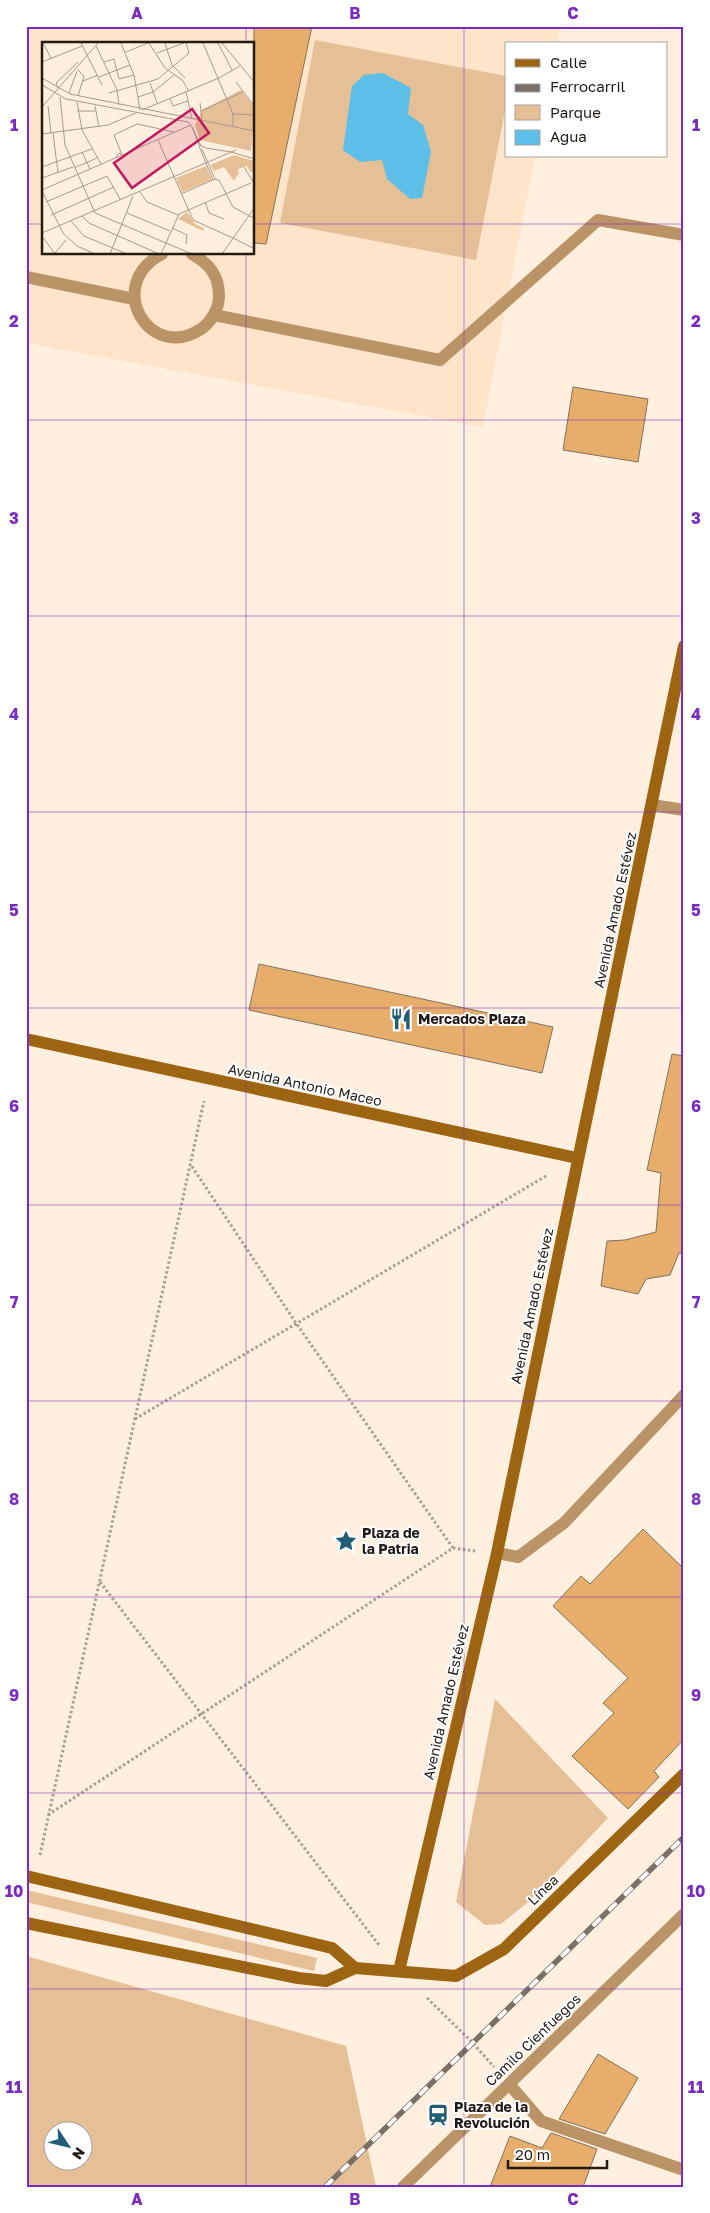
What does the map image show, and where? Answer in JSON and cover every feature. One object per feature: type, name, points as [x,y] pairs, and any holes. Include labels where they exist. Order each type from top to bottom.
[{"type":"main road","name":"Avenida Amado Estévez","points":[[399,1971],[497,1553],[684,646]]},
{"type":"main road","name":"Avenida Antonio Maceo","points":[[26,1039],[208,1080],[577,1158]]},
{"type":"main road","name":"Línea","points":[[356,1968],[456,1976],[504,1949],[684,1774]]},
{"type":"main road","points":[[26,1876],[332,1948],[356,1968],[326,1981],[298,1978],[26,1923]]},
{"type":"street","points":[[214,315],[440,360],[598,220],[684,235]]},
{"type":"street","points":[[160,255],[151,260],[141,270],[135,283],[134,299],[137,311],[144,323],[154,331],[168,336],[181,337],[195,333],[206,325],[214,315],[219,301],[219,287],[214,273],[205,262],[194,255]]},
{"type":"street","points":[[26,277],[134,299]]},
{"type":"street","points":[[652,805],[684,810]]},
{"type":"street","points":[[497,1553],[518,1557],[564,1523],[684,1395]]},
{"type":"street","name":"Camilo Cienfuegos","points":[[404,2187],[684,1914]]},
{"type":"street","points":[[509,2084],[541,2121],[684,2170]]},
{"type":"path","points":[[38,1863],[208,1080]]},
{"type":"path","points":[[135,1419],[577,1158]]},
{"type":"path","points":[[48,1815],[453,1548],[296,1323],[191,1165]]},
{"type":"path","points":[[100,1582],[399,1971],[472,2042],[509,2084]]},
{"type":"shaded area","points":[[26,26],[561,26],[557,42],[505,42],[505,158],[535,158],[483,427],[26,343]]},
{"type":"green space","points":[[315,40],[505,76],[505,110],[476,260],[280,223]]},
{"type":"green space","points":[[495,1699],[608,1818],[527,1903],[501,1924],[485,1925],[456,1902]]},
{"type":"green space","points":[[26,1890],[317,1958],[314,1971],[26,1902]]},
{"type":"green space","points":[[26,1956],[346,2046],[376,2187],[26,2187]]},
{"type":"water","points":[[383,73],[411,88],[408,114],[423,125],[431,152],[422,198],[410,199],[387,179],[382,160],[360,162],[343,150],[352,86],[364,75]]},
{"type":"building","points":[[254,26],[312,26],[266,244],[255,243]]},
{"type":"building","points":[[573,387],[648,399],[638,462],[563,450]]},
{"type":"building","name":"Mercados Plaza","points":[[259,964],[553,1027],[542,1073],[249,1010]]},
{"type":"building","points":[[672,1054],[684,1056],[684,1253],[679,1253],[670,1275],[646,1279],[638,1294],[601,1286],[607,1241],[625,1240],[656,1232],[661,1173],[647,1170]]},
{"type":"building","points":[[643,1529],[684,1569],[684,1739],[654,1771],[659,1777],[628,1809],[572,1756],[614,1713],[603,1703],[628,1678],[553,1606],[581,1576],[590,1584]]},
{"type":"building","points":[[598,2054],[638,2078],[605,2134],[559,2119]]},
{"type":"building","points":[[551,2133],[597,2149],[583,2187],[490,2187],[510,2136],[542,2148]]},
{"type":"railway","points":[[325,2187],[684,1837]]},
{"type":"place","name":"Mercados Plaza","points":[[401,1019]]},
{"type":"place","name":"Plaza de la Patria","points":[[346,1541]]},
{"type":"place","name":"Plaza de la Revolución","points":[[438,2115]]}]
